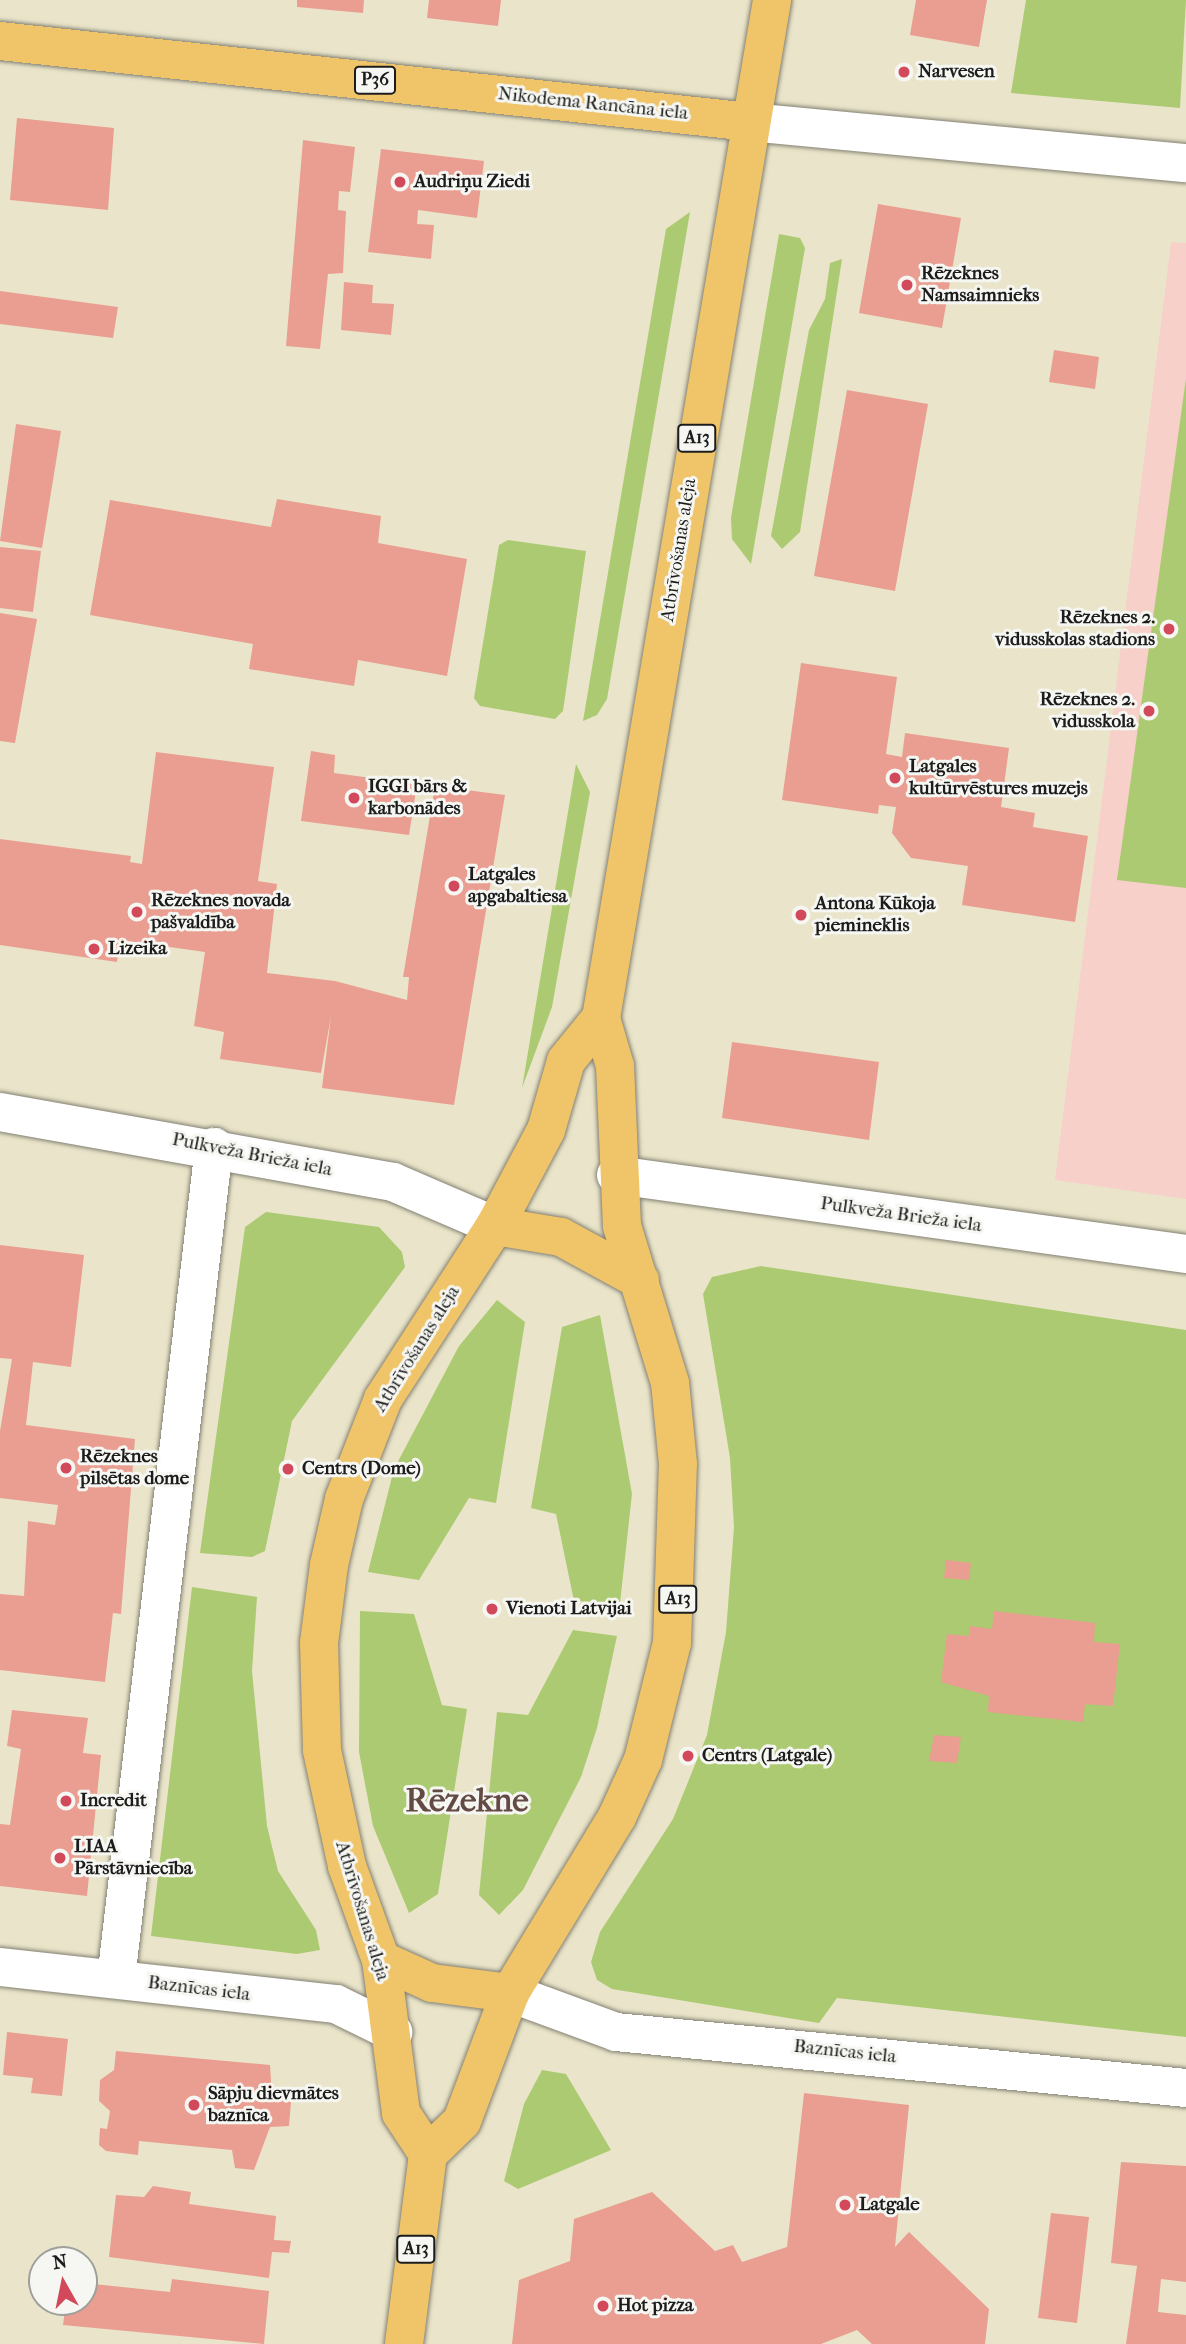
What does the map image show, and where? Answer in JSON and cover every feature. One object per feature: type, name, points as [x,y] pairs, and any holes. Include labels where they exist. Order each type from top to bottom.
[{"type":"main road","name":"Atbrīvošanas aleja","points":[[601,1018],[566,1061],[546,1130],[495,1226],[383,1399],[344,1499],[329,1565],[319,1643],[322,1750],[348,1866],[381,1960],[393,2032],[401,2113],[428,2154],[462,2122],[510,1993],[617,1817],[643,1760],[672,1643],[678,1464],[670,1383],[622,1226],[616,1175],[615,1066],[601,1018],[772,0]]},
{"type":"main road","name":"Nikodema Rancāna iela","points":[[0,41],[750,122]]},
{"type":"main road","points":[[495,1226],[561,1237],[640,1280]]},
{"type":"main road","points":[[381,1960],[432,1983],[510,1993]]},
{"type":"main road","name":"A13","points":[[404,2344],[428,2154]]},
{"type":"street","name":"Nikodema Rancāna iela","points":[[750,122],[1186,163]]},
{"type":"street","name":"Pulkveža Brieža iela","points":[[0,1112],[214,1147],[393,1182],[495,1226]]},
{"type":"street","points":[[116,1979],[214,1147]]},
{"type":"street","name":"Pulkveža Brieža iela","points":[[616,1175],[1186,1254]]},
{"type":"street","name":"Baznīcas iela","points":[[0,1967],[336,2004],[393,2032]]},
{"type":"street","name":"Baznīcas iela","points":[[510,1993],[616,2032],[1186,2088]]},
{"type":"shaded area","name":"Rēzeknes 2. vidusskola","points":[[1171,242],[1186,243],[1186,1199],[1055,1180]]},
{"type":"green space","points":[[1026,0],[1186,0],[1180,108],[1011,93]]},
{"type":"green space","points":[[690,212],[607,699],[597,715],[583,721],[666,229]]},
{"type":"green space","points":[[779,234],[800,238],[805,248],[751,564],[732,539],[731,518]]},
{"type":"green space","points":[[842,259],[800,532],[782,549],[771,536],[809,330],[825,299],[830,263]]},
{"type":"green space","name":"Rēzeknes 2. vidusskolas stadions","points":[[1186,378],[1186,888],[1117,880]]},
{"type":"green space","points":[[508,540],[586,551],[563,711],[555,719],[480,706],[474,698],[499,545]]},
{"type":"green space","points":[[576,764],[590,792],[552,1007],[522,1088]]},
{"type":"green space","points":[[266,1212],[379,1227],[402,1252],[405,1267],[292,1421],[265,1551],[252,1557],[200,1553],[245,1227]]},
{"type":"green space","points":[[761,1266],[1186,1330],[1186,2037],[837,1998],[819,2023],[612,1989],[597,1980],[591,1962],[600,1932],[673,1819],[707,1735],[726,1632],[734,1527],[730,1458],[703,1294],[712,1277]]},
{"type":"green space","points":[[497,1300],[525,1322],[496,1503],[469,1498],[419,1580],[368,1572],[394,1469],[459,1346]]},
{"type":"green space","points":[[600,1315],[632,1494],[620,1603],[574,1601],[556,1514],[531,1508],[562,1327]]},
{"type":"green space","points":[[192,1587],[257,1597],[252,1671],[267,1826],[278,1871],[316,1930],[320,1950],[297,1954],[151,1936]]},
{"type":"green space","points":[[360,1611],[414,1614],[442,1705],[467,1709],[438,1894],[409,1913],[373,1826],[359,1752]]},
{"type":"green space","points":[[573,1630],[617,1636],[597,1728],[581,1777],[523,1890],[499,1915],[479,1895],[497,1712],[528,1715]]},
{"type":"green space","points":[[542,2070],[566,2074],[611,2150],[518,2189],[504,2181],[524,2104]]},
{"type":"building","points":[[297,0],[364,0],[363,13],[297,7]]},
{"type":"building","points":[[429,0],[501,0],[498,26],[427,18]]},
{"type":"building","points":[[916,0],[987,0],[979,47],[910,35]]},
{"type":"building","points":[[17,118],[114,128],[108,210],[10,200]]},
{"type":"building","points":[[303,140],[355,147],[350,192],[339,191],[338,210],[346,211],[343,273],[328,274],[320,349],[286,346]]},
{"type":"building","name":"Audriņu Ziedi","points":[[381,149],[484,161],[477,218],[418,210],[417,224],[434,225],[431,259],[368,252]]},
{"type":"building","name":"Rēzeknes Namsaimnieks","points":[[878,204],[961,218],[942,328],[859,313]]},
{"type":"building","points":[[344,282],[373,285],[372,303],[394,304],[391,335],[341,330]]},
{"type":"building","points":[[0,291],[118,307],[113,338],[0,324]]},
{"type":"building","points":[[1054,350],[1099,357],[1095,389],[1049,382]]},
{"type":"building","points":[[847,390],[928,404],[895,591],[814,576]]},
{"type":"building","points":[[16,424],[61,431],[42,548],[0,541]]},
{"type":"building","points":[[277,499],[381,516],[378,543],[467,559],[447,676],[358,660],[354,686],[249,669],[253,644],[90,615],[110,500],[271,527]]},
{"type":"building","points":[[0,547],[41,551],[33,612],[0,608]]},
{"type":"building","points":[[0,613],[37,619],[15,743],[0,741]]},
{"type":"building","name":"Latgales kultūrvēstures muzejs","points":[[801,663],[897,677],[886,754],[902,757],[905,733],[1009,748],[1001,807],[1035,813],[1033,827],[1088,836],[1075,922],[962,905],[968,866],[911,858],[892,833],[896,807],[879,805],[878,814],[782,800]]},
{"type":"building","points":[[311,751],[335,755],[334,773],[417,784],[409,835],[301,821]]},
{"type":"building","name":"Rēzeknes novada pašvaldība","points":[[156,752],[274,767],[258,881],[277,884],[267,973],[335,981],[407,1000],[409,977],[403,977],[435,786],[505,795],[454,1105],[322,1088],[331,1016],[321,1073],[220,1059],[224,1032],[194,1026],[205,952],[120,940],[117,962],[0,945],[0,839],[131,856],[130,862],[142,864]]},
{"type":"building","points":[[732,1042],[879,1062],[869,1140],[722,1118]]},
{"type":"building","name":"Rēzeknes pilsētas dome","points":[[0,1245],[84,1255],[71,1367],[33,1362],[26,1425],[135,1439],[121,1614],[113,1613],[105,1682],[0,1670],[0,1594],[24,1596],[28,1521],[55,1525],[58,1505],[0,1498],[0,1431],[12,1359],[0,1358]]},
{"type":"building","points":[[946,1560],[971,1563],[969,1580],[944,1578]]},
{"type":"building","points":[[994,1611],[1095,1623],[1094,1642],[1120,1644],[1113,1706],[1085,1704],[1083,1722],[988,1712],[989,1696],[941,1682],[947,1634],[969,1636],[970,1626],[992,1629]]},
{"type":"building","points":[[12,1710],[88,1718],[83,1753],[101,1755],[87,1896],[0,1886],[0,1824],[10,1825],[21,1749],[7,1746]]},
{"type":"building","points":[[934,1735],[961,1737],[957,1763],[929,1761]]},
{"type":"building","points":[[7,2032],[68,2039],[62,2096],[31,2093],[33,2078],[3,2075]]},
{"type":"building","points":[[116,2051],[270,2065],[272,2097],[291,2102],[289,2126],[270,2127],[254,2170],[235,2168],[232,2150],[139,2141],[138,2155],[106,2151],[99,2145],[100,2128],[107,2129],[110,2111],[99,2101],[100,2080],[114,2070]]},
{"type":"building","name":"Latgale","points":[[804,2093],[909,2105],[895,2247],[909,2232],[989,2309],[985,2344],[872,2344],[857,2330],[821,2344],[512,2344],[519,2280],[570,2261],[574,2219],[652,2192],[715,2251],[733,2245],[742,2262],[787,2247]]},
{"type":"building","points":[[1121,2162],[1186,2166],[1186,2282],[1161,2279],[1158,2312],[1186,2315],[1186,2344],[1126,2344],[1137,2266],[1111,2263]]},
{"type":"building","points":[[153,2186],[191,2192],[189,2204],[276,2216],[274,2240],[291,2241],[289,2253],[272,2252],[269,2278],[109,2257],[116,2195],[144,2197]]},
{"type":"building","points":[[1051,2213],[1089,2217],[1077,2323],[1038,2318]]},
{"type":"building","points":[[172,2279],[269,2291],[264,2344],[63,2325],[64,2316],[98,2316],[98,2284],[170,2292]]},
{"type":"place","name":"Narvesen","points":[[904,72]]},
{"type":"place","name":"Audriņu Ziedi","points":[[400,182]]},
{"type":"place","name":"Rēzeknes Namsaimnieks","points":[[907,285]]},
{"type":"place","name":"Rēzeknes 2. vidusskolas stadions","points":[[1169,629]]},
{"type":"place","name":"Rēzeknes 2. vidusskola","points":[[1149,711]]},
{"type":"place","name":"Latgales kultūrvēstures muzejs","points":[[895,778]]},
{"type":"place","name":"IGGI bārs & karbonādes","points":[[354,798]]},
{"type":"place","name":"Latgales apgabaltiesa","points":[[454,886]]},
{"type":"place","name":"Rēzeknes novada pašvaldība","points":[[137,912]]},
{"type":"place","name":"Antona Kūkoja piemineklis","points":[[801,915]]},
{"type":"place","name":"Lizeika","points":[[94,949]]},
{"type":"place","name":"Rēzeknes pilsētas dome","points":[[66,1468]]},
{"type":"place","name":"Centrs (Dome)","points":[[288,1469]]},
{"type":"place","name":"Vienoti Latvijai","points":[[492,1609]]},
{"type":"place","name":"Centrs (Latgale)","points":[[688,1756]]},
{"type":"place","name":"Incredit","points":[[66,1801]]},
{"type":"place","name":"LIAA Pārstāvniecība","points":[[60,1858]]},
{"type":"place","name":"Sāpju dievmātes baznīca","points":[[194,2105]]},
{"type":"place","name":"Latgale","points":[[845,2205]]},
{"type":"place","name":"Hot pizza","points":[[603,2306]]},
{"type":"district","name":"Rēzekne","points":[[467,1801]]}]
